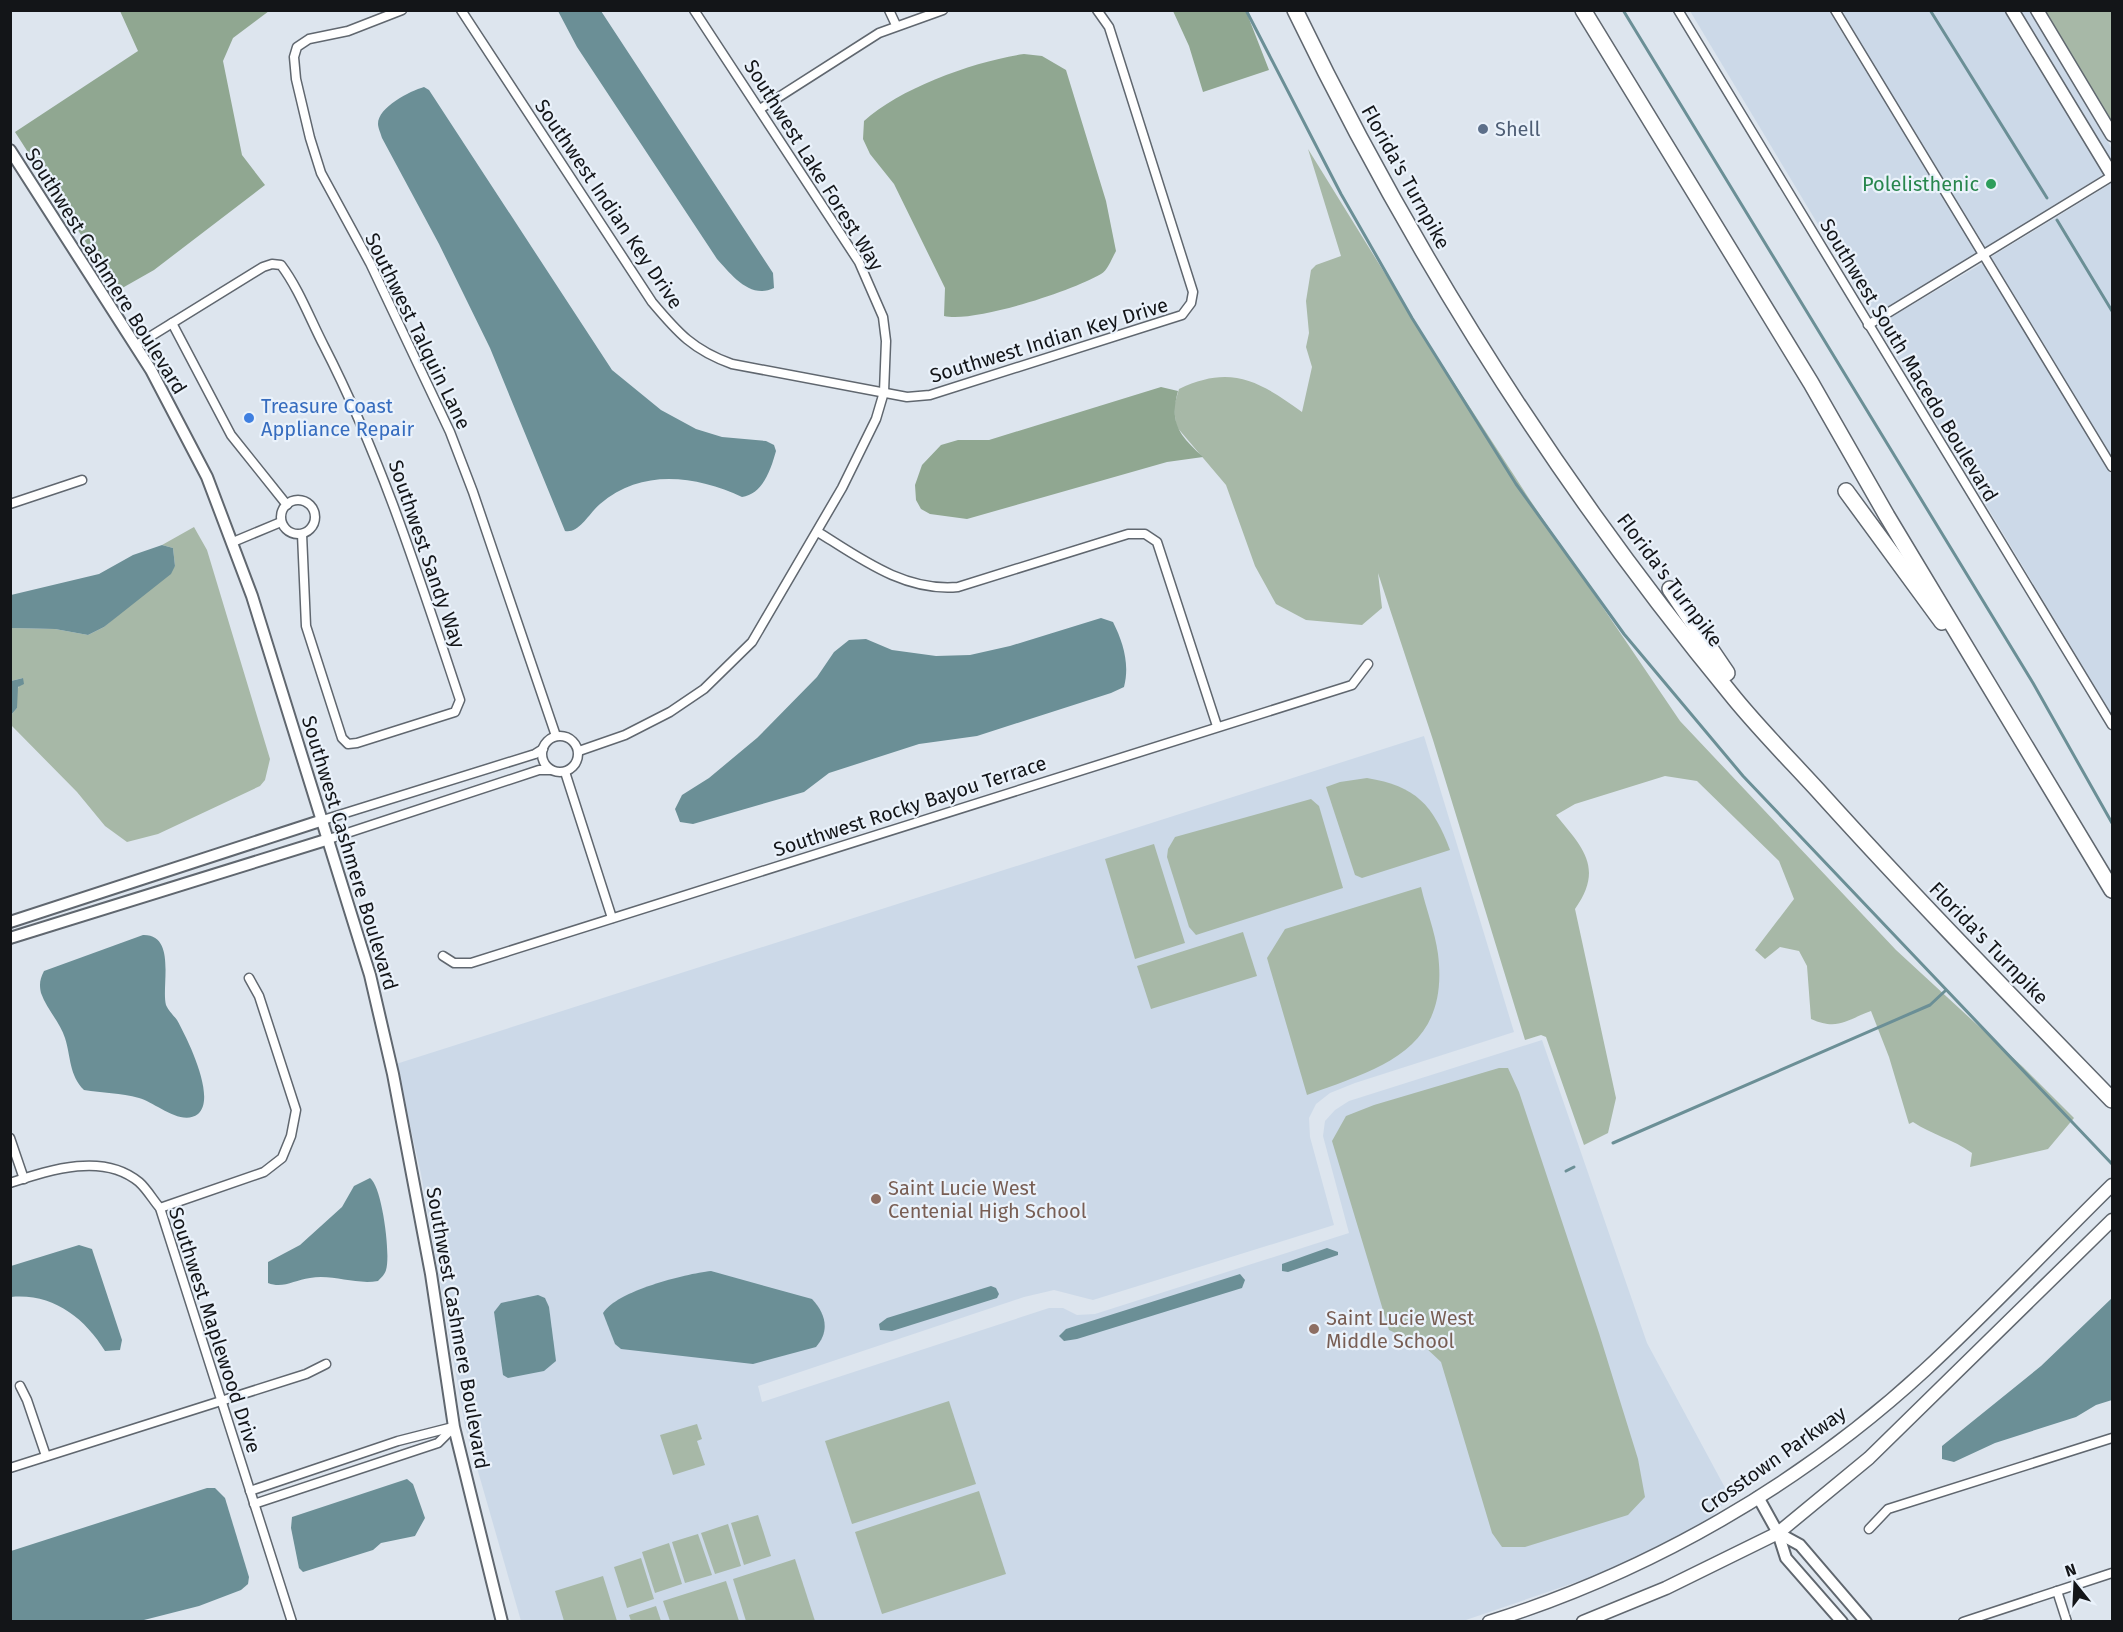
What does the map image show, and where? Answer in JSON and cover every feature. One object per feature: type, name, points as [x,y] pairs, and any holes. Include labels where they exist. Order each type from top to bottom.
[{"type":"highway","name":"Florida's Turnpike","points":[[1295,10],[1357,136],[1428,260],[1516,403],[1650,592],[1737,702],[1913,895],[2112,1100]]},
{"type":"highway","points":[[1583,10],[1811,383],[1988,685],[2112,890]]},
{"type":"highway","points":[[1846,491],[1988,685]]},
{"type":"highway","points":[[1670,589],[1769,736]]},
{"type":"main road","points":[[2012,10],[2112,175]]},
{"type":"main road","points":[[2037,10],[2112,135]]},
{"type":"main road","name":"Crosstown Parkway","points":[[1489,1622],[1570,1594],[1633,1568],[1710,1528],[1826,1452],[1925,1370],[2111,1187]]},
{"type":"main road","points":[[1583,1622],[1666,1588],[1778,1533],[1869,1458],[2112,1220]]},
{"type":"street","name":"Southwest Talquin Lane","points":[[402,10],[348,31],[309,39],[297,46],[294,57],[296,79],[321,173],[375,273],[450,432],[473,492],[556,736]]},
{"type":"street","name":"Southwest Indian Key Drive","points":[[461,10],[652,302],[675,330],[705,354],[732,364],[907,397],[951,390],[1182,315],[1191,303],[1193,292],[1109,27],[1097,10]]},
{"type":"street","name":"Southwest Lake Forest Way","points":[[579,752],[625,735],[670,712],[704,689],[752,642],[818,532],[876,419],[884,392],[886,341],[883,317],[874,292],[850,247],[694,10]]},
{"type":"street","points":[[889,10],[897,25]]},
{"type":"street","points":[[760,109],[853,48],[897,25],[943,10]]},
{"type":"street","name":"Southwest South Macedo Boulevard","points":[[1678,10],[2112,726]]},
{"type":"street","points":[[1835,10],[2112,467]]},
{"type":"street","name":"Southwest Cashmere Boulevard","points":[[10,150],[135,346],[207,477],[233,542],[323,820],[370,975],[393,1074],[431,1274],[454,1427],[502,1622]]},
{"type":"street","points":[[1868,325],[1984,256],[2112,175]]},
{"type":"street","name":"Southwest Sandy Way","points":[[135,346],[263,267],[272,264],[281,265],[337,372],[367,436],[400,521],[460,700],[454,712],[357,744],[348,744],[342,738],[306,626],[302,534]]},
{"type":"street","points":[[172,323],[231,435],[287,505]]},
{"type":"street","points":[[10,504],[82,480]]},
{"type":"street","points":[[299,501],[313,509],[314,524],[302,534],[288,531],[282,522],[282,511],[287,505],[299,501]]},
{"type":"street","points":[[233,542],[282,522]]},
{"type":"street","points":[[818,532],[872,566],[914,584],[936,589],[958,588],[1128,534],[1145,534],[1157,542],[1217,726]]},
{"type":"street","name":"Southwest Rocky Bayou Terrace","points":[[443,956],[454,963],[471,963],[1352,685],[1368,664]]},
{"type":"street","points":[[10,938],[329,839],[539,770],[565,772],[574,766],[579,752],[569,738],[556,736],[546,743],[543,749],[543,761],[550,770]]},
{"type":"street","points":[[10,922],[535,754],[543,749]]},
{"type":"street","points":[[565,772],[612,918]]},
{"type":"street","points":[[456,779],[463,786],[464,794]]},
{"type":"street","points":[[160,1208],[264,1172],[282,1158],[291,1136],[296,1110],[259,996],[249,978]]},
{"type":"street","points":[[10,1138],[24,1179]]},
{"type":"street","name":"Southwest Maplewood Drive","points":[[10,1183],[65,1167],[111,1167],[139,1182],[160,1208],[292,1622]]},
{"type":"street","points":[[10,1468],[221,1402],[306,1374],[326,1364]]},
{"type":"street","points":[[20,1386],[46,1456]]},
{"type":"street","points":[[250,1491],[398,1441],[454,1427]]},
{"type":"street","points":[[254,1504],[438,1443],[454,1427]]},
{"type":"street","points":[[1869,1529],[1888,1509],[2112,1438]]},
{"type":"street","points":[[1758,1497],[1778,1533],[1785,1558],[1842,1622]]},
{"type":"street","points":[[1778,1533],[1800,1545],[1866,1622]]},
{"type":"street","points":[[1963,1622],[2112,1574]]},
{"type":"street","points":[[2057,1591],[2067,1622]]},
{"type":"shaded area","points":[[558,11],[601,11],[773,273],[774,288],[757,291],[749,288],[735,278],[717,259],[577,47]]},
{"type":"shaded area","points":[[1690,11],[1829,11],[1977,253],[1873,316]]},
{"type":"shaded area","points":[[1840,11],[2007,11],[2106,173],[1986,248]]},
{"type":"shaded area","points":[[2018,11],[2031,11],[2112,149],[2112,165]]},
{"type":"shaded area","points":[[424,87],[429,90],[612,370],[661,410],[696,429],[722,437],[766,441],[774,445],[776,451],[772,465],[765,480],[755,491],[742,497],[688,480],[651,480],[616,493],[600,504],[580,526],[565,531],[490,348],[379,129],[379,118],[389,106],[403,96]]},
{"type":"shaded area","points":[[2112,183],[2112,457],[1991,257]]},
{"type":"shaded area","points":[[1983,263],[2112,476],[2112,715],[1878,325]]},
{"type":"shaded area","points":[[162,545],[173,548],[175,566],[171,574],[104,627],[88,635],[55,629],[11,628],[11,595],[99,574],[133,555]]},
{"type":"shaded area","points":[[1101,618],[1113,622],[1120,637],[1126,662],[1124,687],[977,736],[919,744],[829,773],[804,792],[693,824],[680,822],[675,809],[682,795],[709,778],[757,738],[817,677],[834,652],[849,640],[866,639],[892,650],[936,656],[970,655],[1010,646]]},
{"type":"shaded area","points":[[23,678],[24,684],[18,687],[17,708],[11,715],[11,681]]},
{"type":"shaded area","name":"Saint Lucie West Centenial High School","points":[[1424,736],[1514,1032],[1355,1083],[1330,1093],[1316,1104],[1309,1118],[1310,1137],[1334,1225],[1093,1300],[1054,1290],[1024,1297],[758,1386],[762,1402],[1049,1308],[1063,1308],[1077,1315],[1095,1314],[1349,1233],[1323,1136],[1325,1121],[1335,1110],[1349,1101],[1542,1040],[1647,1343],[1730,1497],[1707,1522],[1603,1573],[1463,1621],[521,1621],[465,1426],[421,1174],[396,1064]]},
{"type":"shaded area","points":[[143,935],[154,937],[164,952],[166,1005],[187,1040],[202,1082],[203,1106],[198,1114],[191,1117],[176,1116],[139,1098],[84,1090],[73,1072],[63,1032],[41,993],[40,982],[44,971]]},
{"type":"shaded area","points":[[370,1178],[382,1207],[386,1236],[386,1270],[379,1280],[361,1282],[319,1277],[284,1285],[268,1283],[268,1262],[300,1245],[342,1207],[354,1186]]},
{"type":"shaded area","points":[[79,1245],[92,1249],[122,1340],[120,1350],[105,1351],[77,1318],[53,1303],[26,1297],[11,1297],[11,1266]]},
{"type":"shaded area","points":[[1327,1248],[1338,1252],[1338,1255],[1288,1272],[1282,1271],[1282,1264]]},
{"type":"shaded area","points":[[711,1271],[812,1299],[825,1323],[823,1335],[816,1347],[753,1364],[621,1349],[615,1344],[603,1313],[611,1305],[652,1285]]},
{"type":"shaded area","points":[[1240,1274],[1245,1280],[1242,1288],[1077,1339],[1064,1341],[1059,1336],[1066,1329]]},
{"type":"shaded area","points":[[991,1286],[996,1288],[999,1294],[997,1298],[892,1331],[880,1330],[879,1324],[887,1318]]},
{"type":"shaded area","points":[[538,1295],[545,1298],[549,1307],[556,1361],[544,1371],[508,1378],[503,1375],[494,1312],[501,1303]]},
{"type":"shaded area","points":[[2112,1298],[2112,1400],[2096,1405],[2076,1417],[1995,1443],[1954,1462],[1942,1459],[1942,1446],[2041,1366]]},
{"type":"shaded area","points":[[407,1479],[413,1484],[425,1518],[415,1536],[381,1543],[373,1550],[303,1572],[299,1568],[291,1528],[292,1517]]},
{"type":"shaded area","points":[[207,1488],[215,1488],[225,1498],[249,1577],[248,1584],[241,1590],[199,1606],[140,1621],[11,1621],[11,1551]]},
{"type":"green space","points":[[120,11],[269,11],[233,38],[223,61],[242,155],[265,185],[154,270],[117,291],[15,132],[138,51]]},
{"type":"green space","points":[[1173,11],[1246,11],[1269,70],[1203,92],[1189,46]]},
{"type":"green space","points":[[2044,11],[2112,11],[2112,122]]},
{"type":"green space","points":[[1024,54],[1042,56],[1066,70],[1106,201],[1116,251],[1103,272],[1069,289],[978,315],[944,316],[945,288],[894,184],[870,154],[863,139],[864,121],[897,98],[939,78],[983,63]]},
{"type":"green space","points":[[1308,149],[1423,335],[1530,500],[1680,721],[1896,950],[2023,1067],[2074,1118],[2048,1149],[1970,1167],[1972,1153],[1913,1122],[1909,1124],[1889,1057],[1871,1011],[1835,1024],[1811,1019],[1807,966],[1799,951],[1780,947],[1765,959],[1755,950],[1794,899],[1779,861],[1697,781],[1665,776],[1575,804],[1556,815],[1582,848],[1589,870],[1584,895],[1575,909],[1616,1098],[1608,1133],[1584,1145],[1546,1037],[1541,1035],[1525,1040],[1433,740],[1378,573],[1382,608],[1362,625],[1306,620],[1276,604],[1255,566],[1226,485],[1176,426],[1174,406],[1179,389],[1214,378],[1229,377],[1258,385],[1302,412],[1312,367],[1306,347],[1309,333],[1306,301],[1311,270],[1316,265],[1341,256]]},
{"type":"green space","points":[[1161,387],[1178,391],[1175,412],[1178,428],[1203,457],[1167,462],[967,519],[930,514],[921,509],[916,500],[915,485],[922,465],[941,445],[958,440],[989,440]]},
{"type":"green space","points":[[194,527],[207,550],[270,759],[265,780],[260,786],[158,834],[127,842],[105,826],[77,792],[11,725],[11,715],[17,708],[16,692],[23,678],[11,681],[11,628],[55,629],[88,635],[104,627],[175,566],[173,548],[162,545]]},
{"type":"green space","points":[[1367,778],[1398,786],[1421,800],[1437,821],[1450,850],[1362,878],[1355,875],[1326,787],[1340,782]]},
{"type":"green space","points":[[1311,799],[1319,806],[1343,888],[1196,935],[1189,927],[1167,857],[1168,849],[1175,837]]},
{"type":"green space","points":[[1154,844],[1185,943],[1135,959],[1105,859]]},
{"type":"green space","points":[[1421,887],[1438,954],[1439,987],[1433,1013],[1421,1034],[1405,1050],[1384,1064],[1307,1095],[1267,958],[1285,929]]},
{"type":"green space","points":[[1243,932],[1257,976],[1151,1009],[1137,966]]},
{"type":"green space","points":[[1499,1068],[1508,1068],[1519,1092],[1599,1333],[1638,1459],[1645,1497],[1628,1515],[1525,1547],[1502,1547],[1492,1533],[1441,1362],[1425,1347],[1389,1330],[1332,1141],[1346,1116],[1374,1105]]},
{"type":"green space","points":[[949,1401],[976,1484],[852,1524],[825,1441]]},
{"type":"green space","points":[[697,1424],[702,1439],[697,1441],[705,1465],[673,1475],[660,1435]]},
{"type":"green space","points":[[979,1491],[1006,1574],[882,1614],[855,1532]]},
{"type":"green space","points":[[758,1515],[771,1556],[744,1565],[731,1523]]},
{"type":"green space","points":[[728,1524],[741,1566],[715,1574],[701,1533]]},
{"type":"green space","points":[[698,1534],[712,1575],[685,1583],[672,1542]]},
{"type":"green space","points":[[669,1543],[682,1584],[655,1593],[642,1552]]},
{"type":"green space","points":[[641,1558],[654,1599],[627,1608],[614,1567]]},
{"type":"green space","points":[[795,1559],[815,1621],[746,1621],[733,1579]]},
{"type":"green space","points":[[603,1576],[617,1621],[564,1621],[555,1591]]},
{"type":"green space","points":[[726,1581],[739,1621],[670,1621],[663,1601]]},
{"type":"green space","points":[[656,1606],[661,1621],[631,1621],[629,1615]]},
{"type":"waterway","points":[[1246,10],[1341,194],[1412,318],[1516,484],[1624,634],[1743,776],[2112,1164]]},
{"type":"waterway","points":[[1623,10],[2033,683],[2112,823]]},
{"type":"waterway","points":[[1930,10],[2047,198]]},
{"type":"waterway","points":[[2057,220],[2112,311]]},
{"type":"waterway","points":[[1613,1143],[1930,1005],[1945,991]]},
{"type":"waterway","points":[[1566,1171],[1574,1167]]},
{"type":"place","name":"Shell","points":[[1483,129]]},
{"type":"place","name":"Polelisthenic","points":[[1991,184]]},
{"type":"place","name":"Treasure Coast Appliance Repair","points":[[249,418]]},
{"type":"place","name":"Saint Lucie West Centenial High School","points":[[876,1199]]},
{"type":"place","name":"Saint Lucie West Middle School","points":[[1314,1329]]}]
